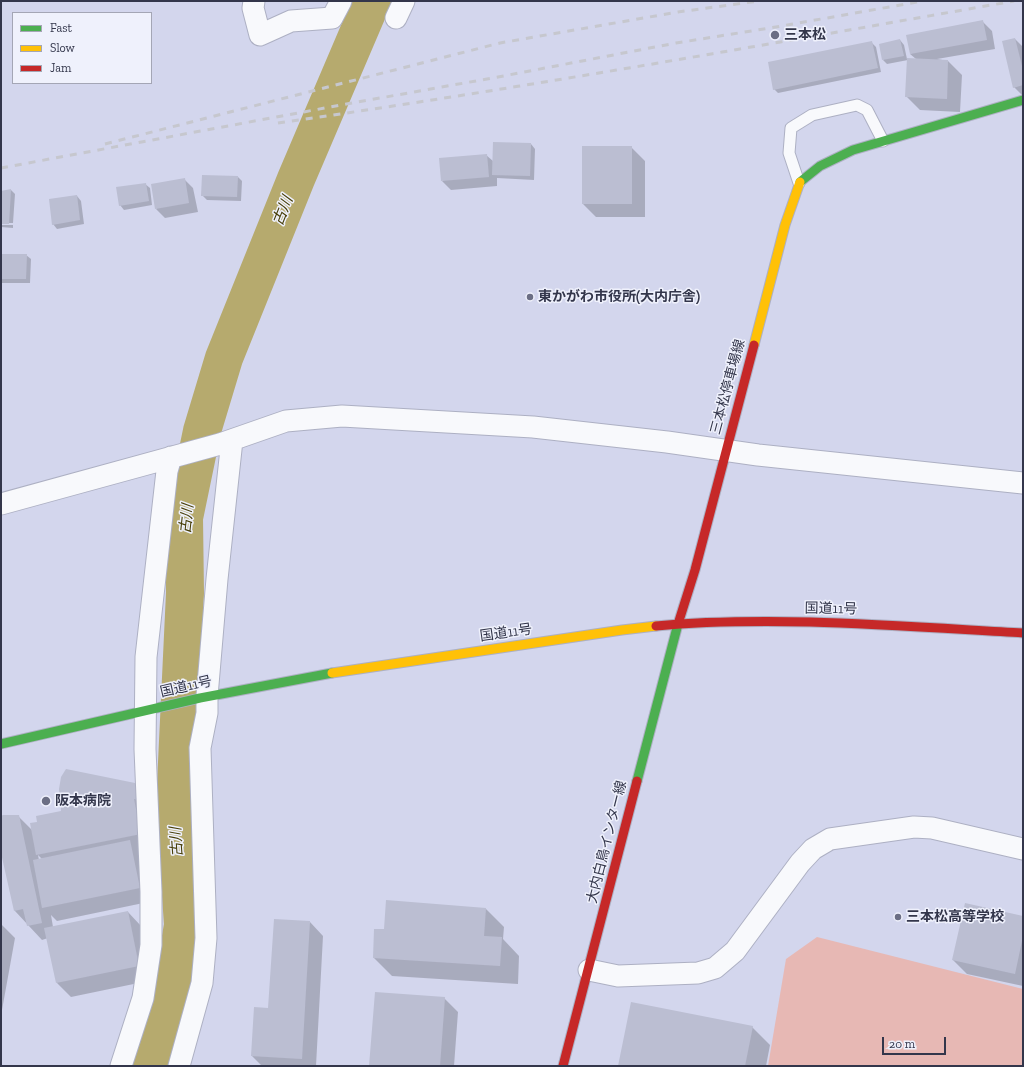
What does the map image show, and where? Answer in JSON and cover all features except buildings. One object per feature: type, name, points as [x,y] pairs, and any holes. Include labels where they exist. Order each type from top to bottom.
[{"type":"main road","points":[[799,183],[820,166],[853,150],[1023,100]]},
{"type":"main road","name":"三本松停車場線","points":[[678,624],[695,570],[785,225],[799,183]]},
{"type":"main road","name":"国道11号","points":[[1,744],[203,697],[322,674],[622,630],[678,624],[747,621],[881,624],[1023,633]]},
{"type":"main road","name":"大内白鳥インター線","points":[[564,1066],[678,624]]},
{"type":"street","points":[[254,1],[253,8],[260,35],[291,21],[332,18],[340,1]]},
{"type":"street","points":[[1,504],[226,442],[286,421],[342,416],[533,427],[667,442],[725,451],[1023,483]]},
{"type":"street","points":[[180,1066],[202,983],[206,938],[200,748],[207,713],[203,697],[217,579],[226,442]]},
{"type":"street","points":[[121,1066],[143,998],[151,944],[151,892],[145,749],[150,709],[146,657],[167,471],[175,456]]},
{"type":"street","points":[[589,970],[618,976],[698,973],[715,968],[735,951],[800,863],[813,849],[830,839],[914,827],[932,828],[1023,849]]},
{"type":"lane","points":[[799,183],[789,153],[791,128],[812,115],[857,105],[867,110],[883,141]]},
{"type":"shaded area","points":[[817,937],[1023,989],[1023,1066],[768,1066],[786,959]]},
{"type":"waterway","name":"古川","points":[[150,1066],[171,997],[183,925],[175,805],[185,593],[184,518],[202,431],[224,358],[296,179],[372,1]]},
{"type":"railway","points":[[105,144],[500,43],[678,12],[759,1]]},
{"type":"railway","points":[[1,168],[676,43],[923,1]]},
{"type":"railway","points":[[278,123],[554,80],[1014,1]]},
{"type":"traffic: fast","points":[[800,182],[820,166],[853,150],[1023,100]]},
{"type":"traffic: fast","points":[[637,781],[678,624]]},
{"type":"traffic: fast","points":[[1,744],[200,698],[332,673]]},
{"type":"traffic: slow","points":[[754,345],[785,225],[800,182]]},
{"type":"traffic: slow","points":[[332,673],[656,626]]},
{"type":"traffic: jam","points":[[678,624],[695,570],[754,345]]},
{"type":"traffic: jam","points":[[656,626],[694,623],[810,622],[1023,633]]},
{"type":"traffic: jam","points":[[563,1066],[637,781]]},
{"type":"place","name":"三本松","points":[[775,35]]},
{"type":"place","name":"東かがわ市役所(大内庁舎)","points":[[530,297]]},
{"type":"place","name":"阪本病院","points":[[46,801]]},
{"type":"place","name":"三本松高等学校","points":[[898,917]]}]
